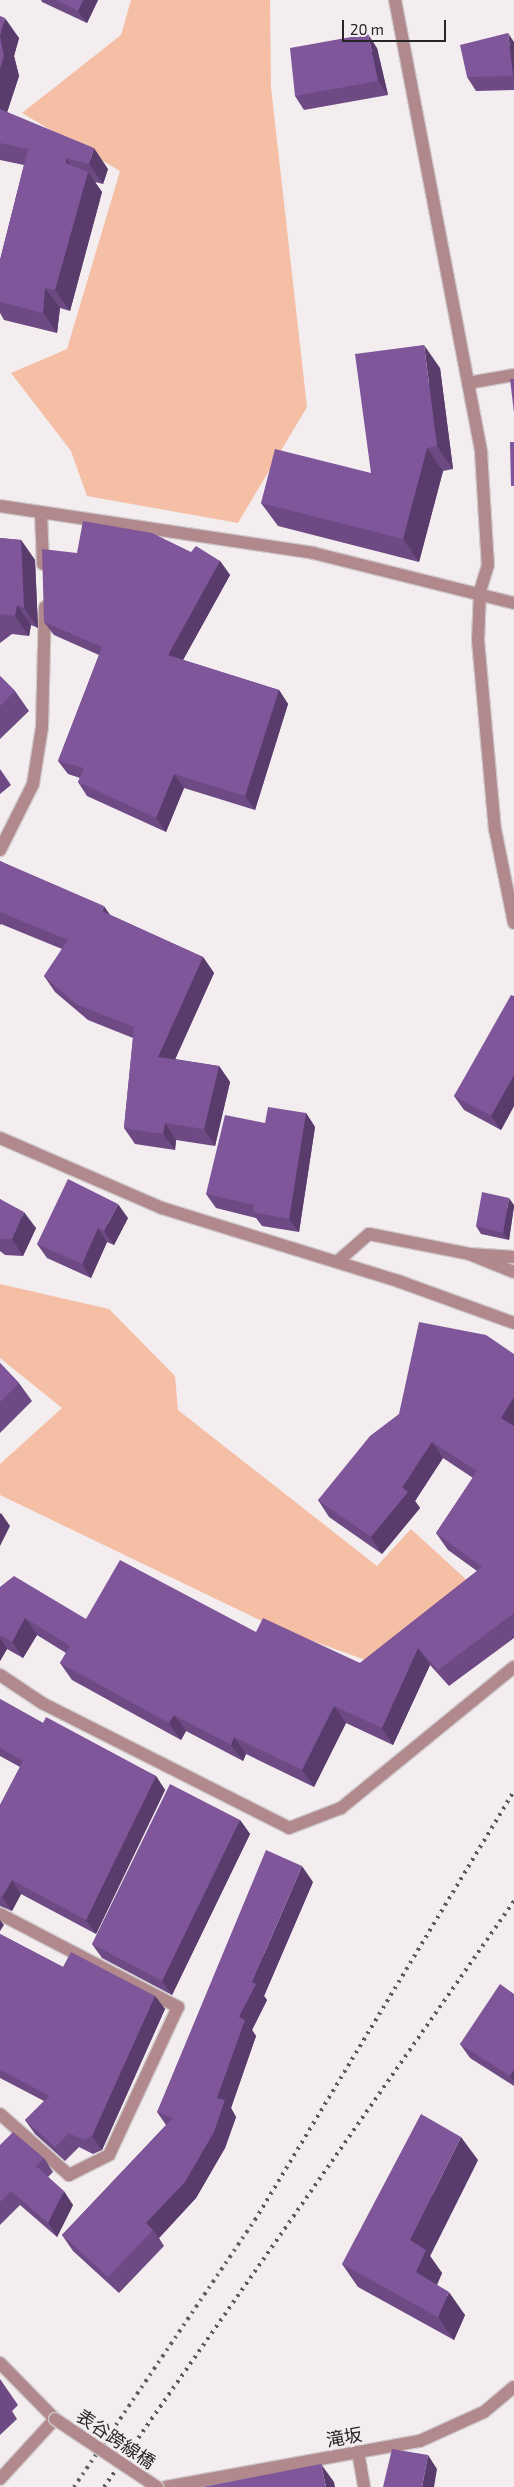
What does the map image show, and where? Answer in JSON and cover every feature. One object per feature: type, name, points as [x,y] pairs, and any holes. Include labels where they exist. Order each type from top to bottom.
[{"type":"street","points":[[395,0],[481,452],[488,565],[480,591],[478,640],[495,829],[514,923]]},
{"type":"street","points":[[468,383],[514,375]]},
{"type":"street","points":[[0,506],[313,554],[480,591],[514,603]]},
{"type":"street","points":[[41,512],[44,577]]},
{"type":"street","points":[[0,850],[33,784],[42,727],[44,596]]},
{"type":"street","points":[[0,1138],[162,1208],[338,1261],[514,1323]]},
{"type":"street","points":[[338,1261],[369,1234],[468,1254],[514,1257]]},
{"type":"street","points":[[468,1254],[514,1272]]},
{"type":"street","points":[[0,1675],[42,1703],[289,1828],[341,1808],[514,1667]]},
{"type":"street","points":[[174,1792],[182,1774]]},
{"type":"street","points":[[0,1914],[93,1957],[178,2007],[109,2155],[69,2175],[0,2114]]},
{"type":"street","name":"表谷跨線橋","points":[[0,2363],[55,2419],[156,2487]]},
{"type":"street","name":"滝坂","points":[[170,2487],[420,2441],[484,2412],[514,2387]]},
{"type":"street","points":[[0,2479],[55,2419]]},
{"type":"street","points":[[358,2452],[364,2487]]},
{"type":"shaded area","points":[[131,0],[270,0],[271,87],[307,407],[238,523],[87,496],[71,451],[11,373],[67,349],[120,171],[22,113],[121,35]]},
{"type":"shaded area","points":[[0,1284],[109,1309],[175,1376],[178,1410],[377,1566],[411,1529],[469,1582],[371,1662],[274,1627],[0,1495],[0,1464],[62,1408],[0,1358]]},
{"type":"building","points":[[56,0],[83,0],[78,11]]},
{"type":"building","points":[[0,16],[5,18],[0,35]]},
{"type":"building","points":[[508,33],[513,76],[467,77],[460,45]]},
{"type":"building","points":[[368,34],[378,81],[295,96],[290,48]]},
{"type":"building","points":[[0,37],[4,56],[0,69]]},
{"type":"building","points":[[0,109],[94,148],[89,164],[66,158],[66,163],[88,172],[55,290],[45,288],[43,313],[0,302],[0,260],[28,149],[0,143]]},
{"type":"building","points":[[424,345],[437,446],[427,448],[403,539],[261,503],[275,449],[371,473],[355,354]]},
{"type":"building","points":[[510,379],[514,379],[514,413]]},
{"type":"building","points":[[510,442],[514,442],[514,486],[511,486]]},
{"type":"building","points":[[83,521],[152,533],[191,552],[196,546],[220,561],[168,655],[279,690],[245,796],[174,774],[156,818],[78,782],[84,768],[58,761],[102,647],[44,622],[42,549],[77,553]]},
{"type":"building","points":[[0,538],[21,540],[24,608],[17,605],[15,616],[0,614]]},
{"type":"building","points":[[0,676],[15,691],[0,706]]},
{"type":"building","points":[[0,861],[104,906],[102,911],[203,957],[158,1057],[219,1066],[204,1129],[165,1123],[163,1134],[124,1128],[134,1027],[76,1004],[44,976],[68,940],[0,912]]},
{"type":"building","points":[[511,995],[514,996],[514,1075],[491,1116],[454,1096]]},
{"type":"building","points":[[268,1107],[306,1113],[289,1219],[253,1212],[254,1205],[206,1194],[225,1115],[265,1123]]},
{"type":"building","points":[[68,1179],[118,1204],[104,1231],[98,1228],[82,1264],[37,1244]]},
{"type":"building","points":[[482,1192],[509,1198],[503,1233],[476,1226]]},
{"type":"building","points":[[0,1199],[24,1212],[12,1239],[0,1239]]},
{"type":"building","points":[[419,1322],[486,1335],[514,1354],[514,1397],[501,1418],[514,1426],[514,1613],[438,1670],[418,1648],[382,1728],[334,1706],[302,1770],[234,1737],[231,1745],[174,1715],[169,1723],[60,1663],[70,1646],[25,1618],[12,1642],[0,1635],[0,1587],[14,1576],[86,1619],[120,1560],[256,1632],[263,1618],[360,1663],[482,1567],[436,1533],[477,1471],[432,1442],[402,1487],[408,1492],[371,1537],[318,1500],[370,1436],[399,1414]]},
{"type":"building","points":[[0,1363],[19,1383],[0,1402]]},
{"type":"building","points":[[0,1699],[43,1723],[46,1717],[156,1776],[86,1920],[12,1880],[2,1897],[0,1896],[0,1805],[23,1761],[0,1748]]},
{"type":"building","points":[[170,1784],[240,1820],[162,1981],[92,1944]]},
{"type":"building","points":[[266,1850],[302,1866],[252,1982],[256,1984],[239,2017],[245,2020],[217,2098],[225,2100],[214,2132],[185,2182],[146,2223],[153,2230],[108,2277],[62,2235],[173,2118],[157,2112]]},
{"type":"building","points":[[0,1934],[63,1967],[71,1952],[155,1996],[92,2136],[83,2140],[69,2133],[55,2147],[25,2120],[50,2096],[0,2070]]},
{"type":"building","points":[[500,1984],[514,1994],[514,2070],[510,2076],[460,2044]]},
{"type":"building","points":[[421,2114],[461,2137],[410,2240],[426,2250],[416,2272],[449,2292],[438,2317],[342,2264]]},
{"type":"building","points":[[13,2132],[44,2158],[36,2166],[64,2191],[48,2223],[11,2191],[0,2202],[0,2145]]},
{"type":"building","points":[[392,2449],[428,2455],[422,2487],[383,2487]]},
{"type":"building","points":[[321,2464],[326,2487],[202,2487]]},
{"type":"railway","points":[[74,2487],[255,2220],[514,1791]]},
{"type":"railway","points":[[104,2487],[514,1901]]}]
